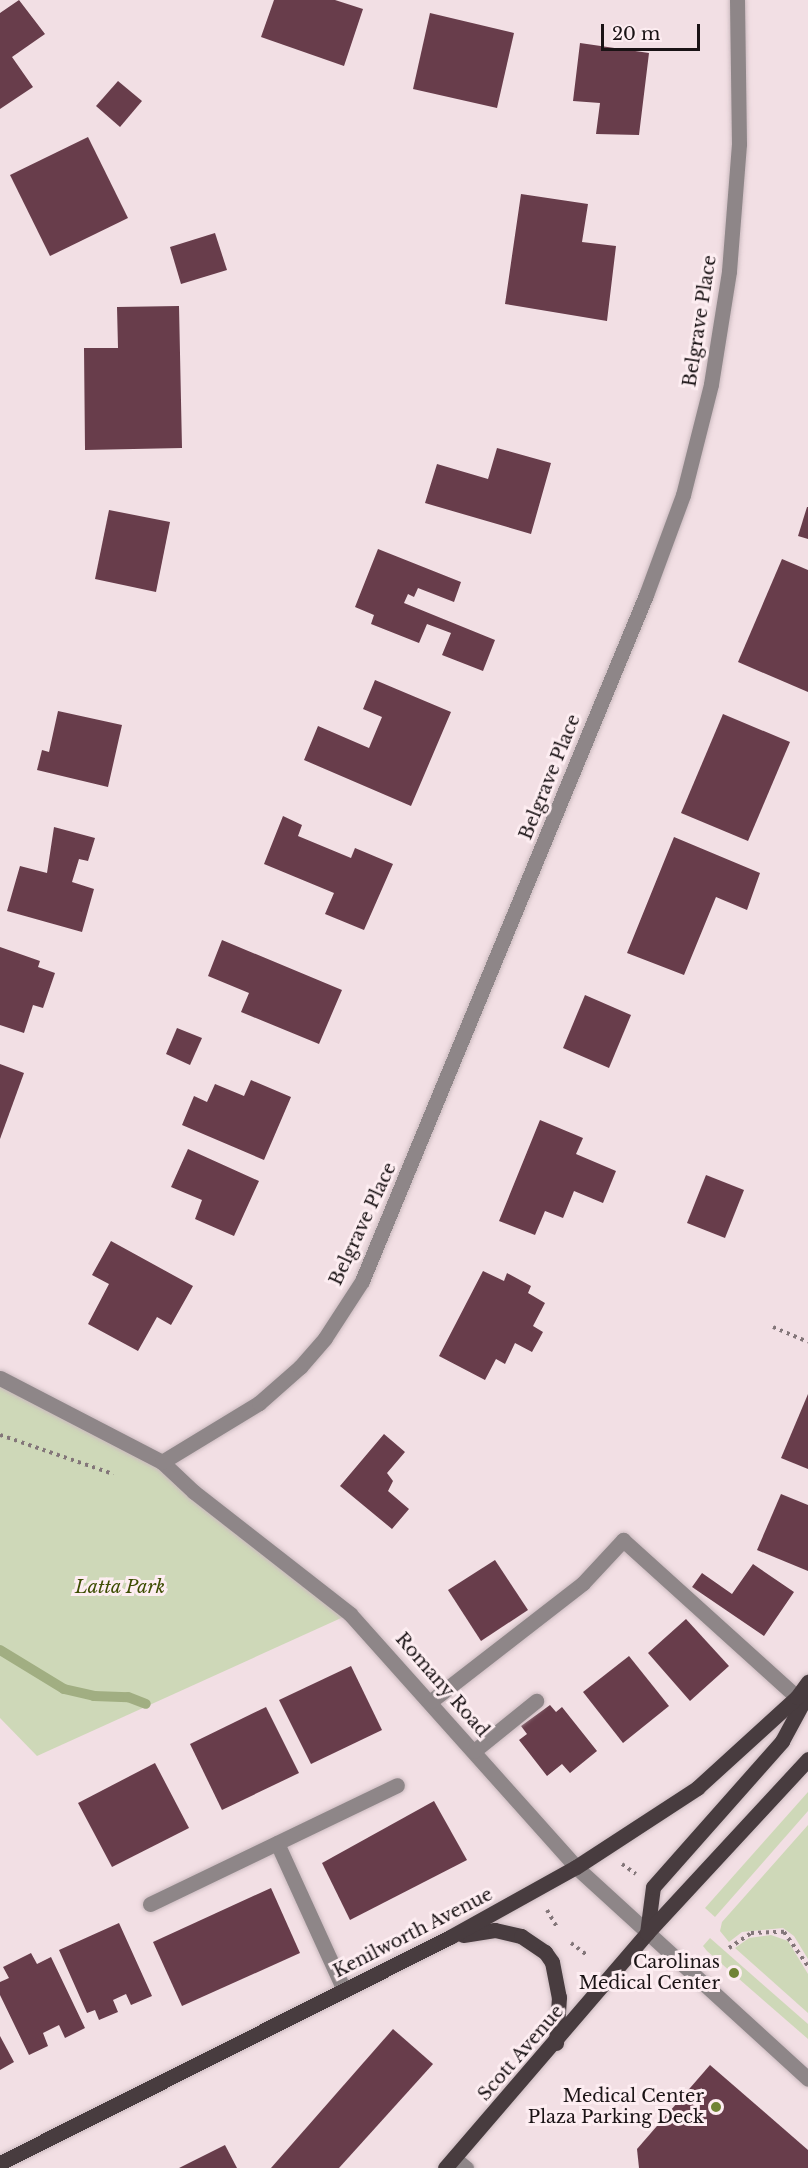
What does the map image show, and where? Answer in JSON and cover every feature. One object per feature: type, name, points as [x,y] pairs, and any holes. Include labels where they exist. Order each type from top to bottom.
[{"type":"main road","name":"Kenilworth Avenue","points":[[0,2163],[450,1937],[576,1867],[697,1788],[803,1695],[808,1682]]},
{"type":"main road","points":[[647,1933],[653,1887],[782,1741],[803,1695]]},
{"type":"main road","points":[[647,1933],[808,1759]]},
{"type":"main road","points":[[450,1937],[495,1930],[521,1936],[545,1952],[552,1962],[559,1997],[556,2043]]},
{"type":"main road","name":"Scott Avenue","points":[[455,2165],[647,1933]]},
{"type":"street","name":"Belgrave Place","points":[[162,1462],[259,1403],[300,1367],[325,1338],[362,1281],[646,595],[683,495],[711,384],[729,271],[740,144],[737,0]]},
{"type":"street","name":"Romany Road","points":[[0,1378],[162,1462],[194,1492],[350,1614],[431,1701],[576,1867],[807,2076]]},
{"type":"street","points":[[431,1701],[583,1583],[623,1540],[803,1695]]},
{"type":"street","points":[[474,1751],[536,1701]]},
{"type":"street","points":[[150,1904],[397,1785]]},
{"type":"street","points":[[277,1842],[344,1990]]},
{"type":"path","points":[[773,1328],[808,1342]]},
{"type":"path","points":[[0,1435],[113,1474]]},
{"type":"path","points":[[729,1948],[751,1933],[784,1932],[808,1966]]},
{"type":"green space","name":"Latta Park","points":[[0,1378],[162,1462],[350,1614],[37,1756],[0,1718]]},
{"type":"green space","points":[[808,1792],[808,1811],[715,1917],[705,1908]]},
{"type":"green space","points":[[808,1825],[808,1959],[794,1936],[783,1928],[742,1932],[729,1942],[720,1931],[722,1922]]},
{"type":"green space","points":[[771,1935],[788,1941],[808,1974],[808,2013],[735,1948],[749,1938]]},
{"type":"green space","points":[[710,1938],[808,2024],[808,2039],[707,1951],[703,1946]]},
{"type":"building","points":[[19,0],[45,34],[12,57],[33,87],[0,109],[0,13]]},
{"type":"building","points":[[274,0],[335,0],[363,9],[344,66],[261,37]]},
{"type":"building","points":[[430,13],[514,33],[497,108],[413,89]]},
{"type":"building","points":[[580,43],[649,53],[639,135],[596,134],[600,103],[573,101]]},
{"type":"building","points":[[118,81],[142,101],[120,127],[96,106]]},
{"type":"building","points":[[88,137],[128,218],[50,256],[10,175]]},
{"type":"building","points":[[521,194],[588,204],[582,242],[616,246],[607,321],[505,304]]},
{"type":"building","points":[[215,233],[227,270],[181,284],[170,247]]},
{"type":"building","points":[[179,306],[182,448],[85,450],[84,348],[118,348],[117,307]]},
{"type":"building","points":[[497,448],[551,463],[531,534],[425,503],[437,464],[488,479]]},
{"type":"building","points":[[808,507],[808,539],[798,536]]},
{"type":"building","points":[[109,510],[170,522],[156,592],[95,579]]},
{"type":"building","points":[[378,549],[461,582],[454,602],[418,588],[414,597],[408,594],[404,603],[495,640],[483,671],[442,655],[451,633],[427,624],[419,643],[371,624],[374,615],[355,607]]},
{"type":"building","points":[[782,559],[808,570],[808,692],[738,662]]},
{"type":"building","points":[[375,680],[451,712],[411,806],[304,760],[318,726],[369,748],[382,717],[363,709]]},
{"type":"building","points":[[58,711],[122,725],[108,787],[37,770],[42,750],[49,752]]},
{"type":"building","points":[[723,714],[790,742],[748,841],[681,813]]},
{"type":"building","points":[[283,816],[302,825],[298,836],[351,858],[355,848],[393,864],[364,930],[325,914],[334,893],[264,864]]},
{"type":"building","points":[[54,827],[95,838],[88,861],[79,859],[72,882],[94,889],[82,932],[7,911],[20,866],[47,873]]},
{"type":"building","points":[[674,837],[760,873],[747,910],[716,897],[684,975],[627,953]]},
{"type":"building","points":[[222,940],[342,990],[319,1044],[241,1012],[249,993],[208,976]]},
{"type":"building","points":[[0,947],[40,961],[38,967],[55,973],[43,1008],[33,1005],[24,1033],[0,1025]]},
{"type":"building","points":[[585,995],[631,1015],[609,1068],[563,1048]]},
{"type":"building","points":[[177,1028],[202,1038],[190,1065],[166,1054]]},
{"type":"building","points":[[0,1064],[24,1073],[0,1139]]},
{"type":"building","points":[[251,1080],[291,1097],[264,1160],[182,1125],[194,1096],[207,1102],[215,1084],[244,1096]]},
{"type":"building","points":[[540,1120],[583,1138],[576,1154],[616,1171],[603,1203],[574,1191],[563,1218],[545,1211],[535,1235],[499,1221]]},
{"type":"building","points":[[188,1149],[259,1181],[234,1236],[195,1219],[202,1200],[171,1187]]},
{"type":"building","points":[[706,1175],[744,1190],[725,1238],[687,1223]]},
{"type":"building","points":[[111,1241],[193,1286],[171,1325],[157,1317],[138,1351],[88,1324],[109,1284],[92,1275]]},
{"type":"building","points":[[483,1271],[504,1281],[507,1273],[531,1286],[528,1293],[545,1303],[533,1326],[543,1332],[532,1352],[515,1343],[505,1364],[496,1359],[485,1380],[439,1356]]},
{"type":"building","points":[[808,1394],[808,1469],[781,1458]]},
{"type":"building","points":[[384,1434],[405,1452],[387,1473],[393,1481],[388,1491],[409,1509],[392,1529],[340,1486]]},
{"type":"building","points":[[781,1494],[808,1505],[808,1571],[757,1550]]},
{"type":"building","points":[[495,1560],[528,1610],[481,1641],[448,1590]]},
{"type":"building","points":[[753,1564],[794,1592],[764,1636],[692,1587],[702,1573],[732,1594]]},
{"type":"building","points":[[686,1619],[729,1666],[690,1701],[648,1653]]},
{"type":"building","points":[[629,1656],[669,1706],[623,1743],[583,1692]]},
{"type":"building","points":[[351,1666],[382,1730],[311,1764],[279,1700]]},
{"type":"building","points":[[550,1705],[556,1712],[562,1707],[597,1751],[570,1773],[562,1764],[547,1776],[519,1740],[527,1734],[521,1726]]},
{"type":"building","points":[[266,1707],[299,1773],[222,1810],[190,1744]]},
{"type":"building","points":[[155,1763],[189,1828],[112,1867],[78,1803]]},
{"type":"building","points":[[434,1801],[467,1860],[350,1920],[322,1863]]},
{"type":"building","points":[[271,1888],[300,1953],[182,2006],[153,1942]]},
{"type":"building","points":[[119,1923],[152,1996],[131,2005],[126,1994],[113,2000],[118,2012],[99,2020],[95,2010],[87,2013],[59,1950]]},
{"type":"building","points":[[31,1953],[37,1964],[51,1957],[85,2028],[65,2038],[59,2025],[43,2033],[48,2046],[29,2055],[0,1995],[0,1982],[9,1978],[3,1967]]},
{"type":"building","points":[[393,2029],[433,2064],[339,2168],[271,2168]]},
{"type":"building","points":[[0,2036],[14,2062],[0,2070]]},
{"type":"building","name":"Medical Center Plaza Parking Deck","points":[[710,2065],[808,2150],[808,2168],[639,2168],[637,2149]]},
{"type":"building","points":[[225,2145],[237,2168],[179,2168]]},
{"type":"waterway","points":[[0,1650],[64,1689],[94,1696],[128,1697],[146,1704]]},
{"type":"place","name":"Carolinas Medical Center","points":[[734,1973]]},
{"type":"place","name":"Medical Center Plaza Parking Deck","points":[[716,2107]]}]
